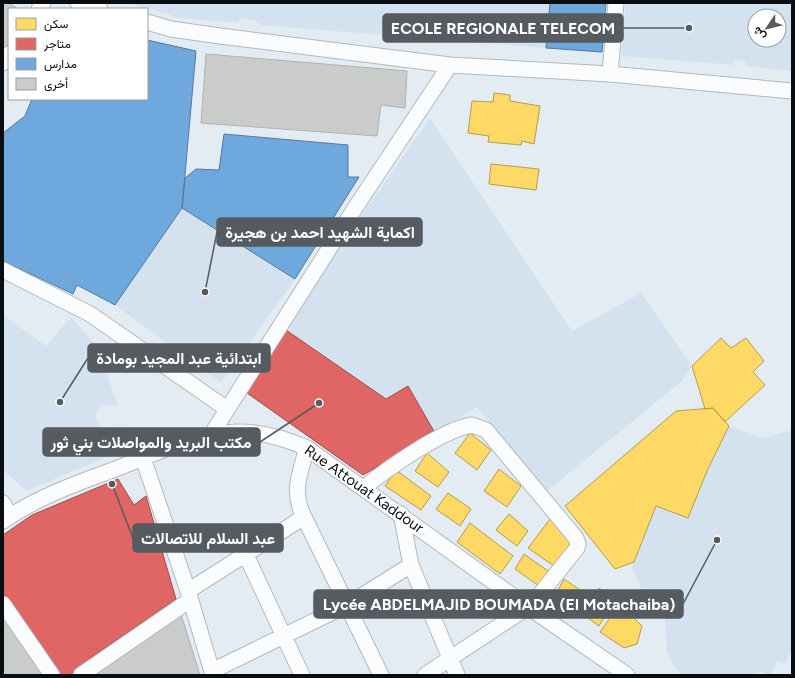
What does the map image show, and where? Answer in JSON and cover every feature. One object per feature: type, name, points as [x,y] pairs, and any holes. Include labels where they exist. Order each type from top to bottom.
[{"type":"street","points":[[78,3],[96,8]]},
{"type":"street","points":[[610,74],[616,3]]},
{"type":"street","points":[[148,22],[171,29],[220,36],[450,65],[610,74],[792,91]]},
{"type":"street","points":[[211,435],[355,208],[450,65]]},
{"type":"street","points":[[3,270],[90,314],[227,409]]},
{"type":"street","points":[[364,488],[402,460],[447,434],[472,425],[486,430],[576,538],[578,544],[577,548],[560,570],[528,607],[425,675]]},
{"type":"street","name":"Rue Attouat Kaddour","points":[[5,511],[32,503],[143,458],[211,435],[255,433],[290,441],[307,448],[401,514],[528,607],[627,675]]},
{"type":"street","points":[[307,448],[296,492],[299,507],[381,675]]},
{"type":"street","points":[[143,458],[189,596],[212,673],[347,605],[411,566]]},
{"type":"street","points":[[401,514],[411,566],[457,675]]},
{"type":"street","points":[[81,675],[245,553],[304,517]]},
{"type":"street","points":[[245,553],[302,675]]},
{"type":"street","points":[[3,604],[52,675]]},
{"type":"shaded area","points":[[128,3],[550,3],[546,48],[260,25],[256,21],[242,18],[237,23],[181,18]]},
{"type":"shaded area","points":[[626,3],[792,3],[792,71],[746,66],[745,61],[735,60],[734,65],[621,56]]},
{"type":"shaded area","points":[[430,118],[572,331],[641,293],[692,366],[682,381],[547,491],[477,407],[435,433],[408,386],[386,399],[286,330],[345,239]]},
{"type":"shaded area","points":[[182,208],[295,279],[221,383],[115,305]]},
{"type":"shaded area","points":[[3,315],[46,346],[71,317],[97,346],[118,406],[101,404],[95,417],[99,426],[111,433],[122,425],[124,445],[117,452],[27,491],[3,470]]},
{"type":"shaded area","points":[[729,426],[763,438],[792,430],[792,650],[785,664],[777,661],[771,675],[765,675],[761,671],[755,675],[682,675],[674,666],[667,651],[665,619],[643,610],[639,604],[643,602],[639,590],[641,588],[632,567],[656,506],[688,518],[707,471]]},
{"type":"building: سكن","points":[[494,93],[510,95],[510,101],[540,106],[534,144],[522,141],[521,145],[488,142],[489,136],[468,133],[472,101],[493,102]]},
{"type":"building: سكن","points":[[491,164],[539,169],[536,190],[489,184]]},
{"type":"building: سكن","points":[[721,338],[731,348],[746,338],[764,361],[753,372],[765,385],[725,422],[713,408],[705,409],[692,366]]},
{"type":"building: سكن","points":[[713,408],[729,426],[707,471],[688,518],[656,506],[634,562],[615,569],[565,506],[676,411]]},
{"type":"building: سكن","points":[[470,433],[491,450],[477,470],[455,453]]},
{"type":"building: سكن","points":[[427,453],[449,472],[438,487],[415,471]]},
{"type":"building: سكن","points":[[499,469],[521,486],[507,507],[484,491]]},
{"type":"building: سكن","points":[[396,470],[431,496],[421,510],[385,486]]},
{"type":"building: سكن","points":[[448,493],[471,509],[460,526],[436,509]]},
{"type":"building: سكن","points":[[509,514],[528,531],[517,546],[496,530]]},
{"type":"building: سكن","points":[[550,519],[571,542],[554,566],[528,548]]},
{"type":"building: سكن","points":[[470,523],[513,556],[500,574],[457,542]]},
{"type":"building: سكن","points":[[524,554],[548,571],[539,586],[515,569]]},
{"type":"building: سكن","points":[[564,579],[589,596],[577,611],[555,596]]},
{"type":"building: سكن","points":[[599,588],[615,600],[599,626],[581,613]]},
{"type":"building: سكن","points":[[620,604],[642,626],[637,644],[624,648],[600,632]]},
{"type":"building: متاجر","points":[[286,330],[386,399],[408,386],[435,433],[363,475],[247,393]]},
{"type":"building: متاجر","points":[[118,479],[134,505],[146,496],[176,599],[92,657],[70,675],[60,675],[3,593],[3,535],[32,515]]},
{"type":"building: مدارس","points":[[550,3],[606,3],[602,52],[546,48]]},
{"type":"building: مدارس","points":[[148,40],[196,51],[182,208],[115,305],[77,285],[73,294],[3,261],[3,133],[25,116],[32,100],[148,100]]},
{"type":"building: مدارس","points":[[224,134],[348,145],[348,177],[359,177],[295,279],[182,208],[185,178],[196,169],[219,170]]},
{"type":"building: أخرى","points":[[3,3],[9,3],[16,8],[8,8],[8,44],[3,52]]},
{"type":"building: أخرى","points":[[206,54],[407,71],[405,108],[381,105],[377,136],[201,123]]},
{"type":"building: أخرى","points":[[3,611],[46,675],[3,675]]},
{"type":"building: أخرى","points":[[180,611],[200,675],[90,675]]},
{"type":"place","name":"ECOLE REGIONALE TELECOM","points":[[689,28]]},
{"type":"place","name":"اكماية الشهيد احمد بن هجيرة","points":[[205,292]]},
{"type":"place","name":"ابتدائية عبد المجيد بومادة","points":[[60,402]]},
{"type":"place","name":"مكتب البريد والمواصلات بني ثور","points":[[319,403]]},
{"type":"place","name":"عبد السلام للاتصالات","points":[[112,484]]},
{"type":"place","name":"Lycée ABDELMAJID BOUMADA (El Motachaiba)","points":[[717,540]]}]
